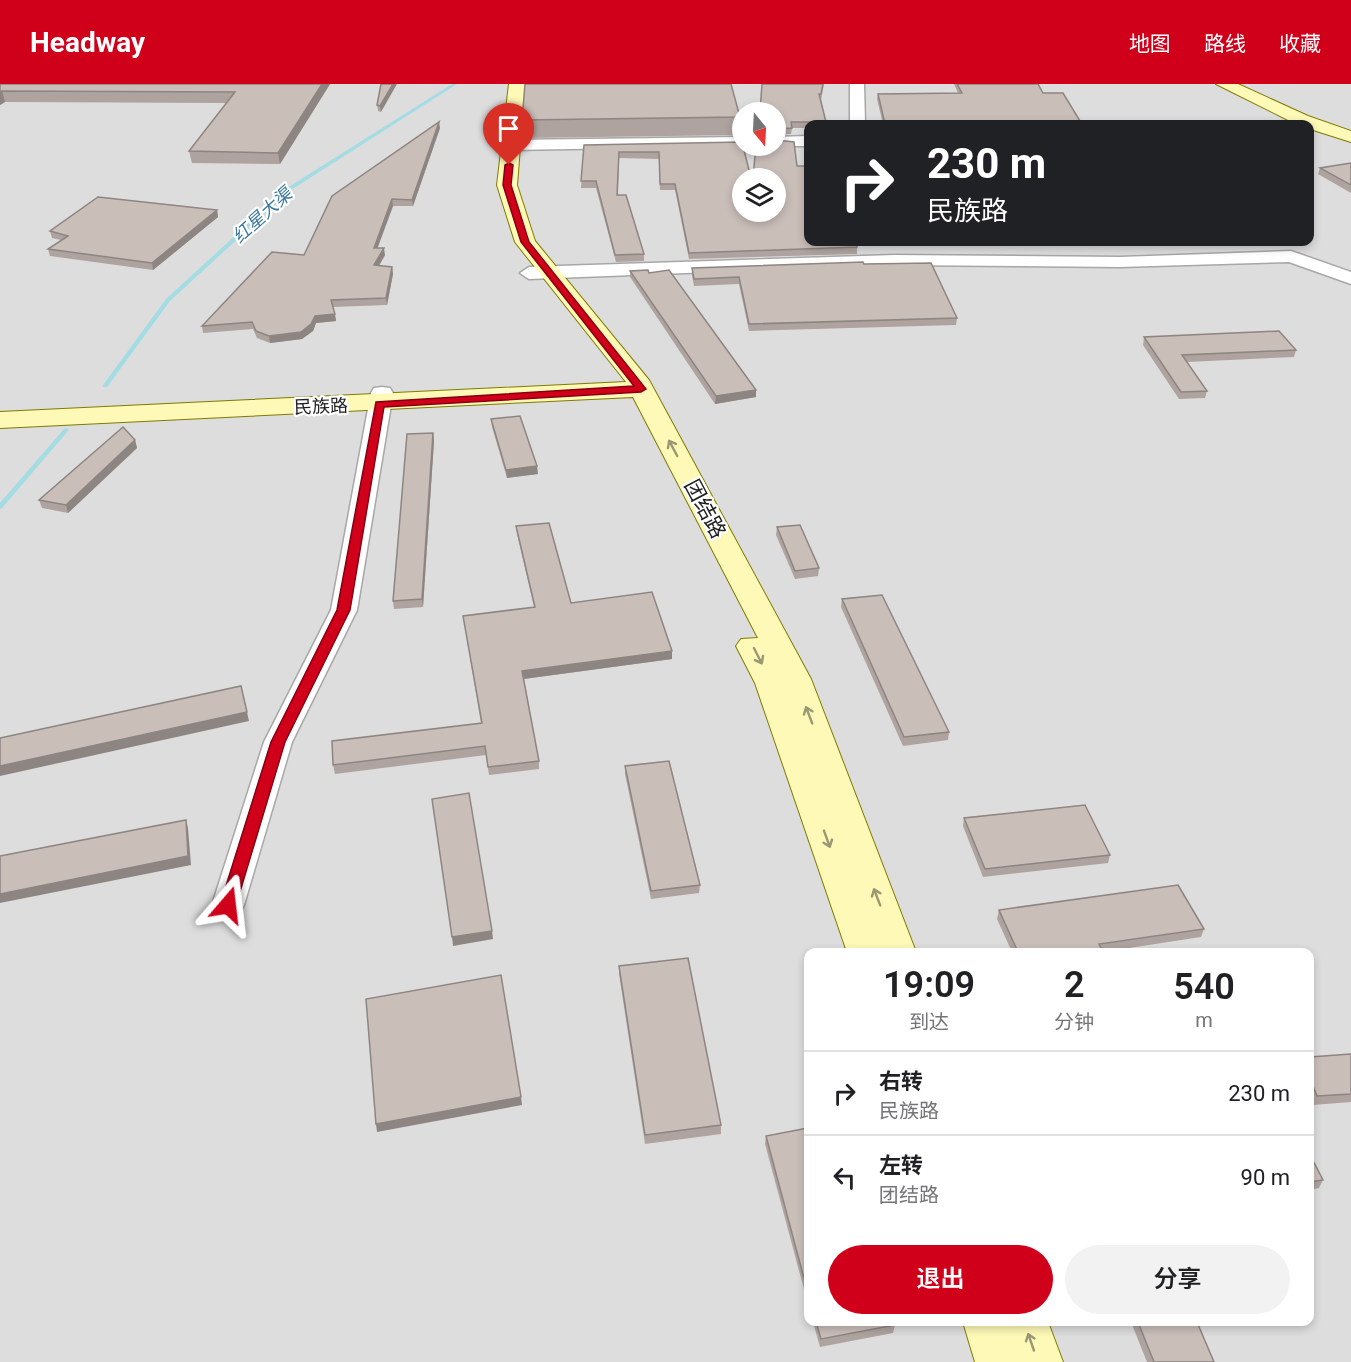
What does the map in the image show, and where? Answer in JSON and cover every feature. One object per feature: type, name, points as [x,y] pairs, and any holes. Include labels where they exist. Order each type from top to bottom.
[{"type":"main road","name":"团结路","points":[[504,84],[492,186],[510,244],[538,273],[627,384],[795,679],[896,948]]},
{"type":"main road","name":"团结路","points":[[517,84],[507,185],[525,242],[538,273]]},
{"type":"main road","points":[[1210,84],[1293,120]]},
{"type":"main road","points":[[1224,84],[1304,120]]},
{"type":"main road","points":[[1314,124],[1351,137]]},
{"type":"main road","points":[[1314,129],[1351,143]]},
{"type":"main road","name":"团结路","points":[[627,384],[771,683],[865,948]]},
{"type":"main road","name":"民族路","points":[[0,410],[64,412],[381,399],[627,384]]},
{"type":"main road","name":"民族路","points":[[0,420],[64,412]]},
{"type":"main road","points":[[988,1326],[1000,1362]]},
{"type":"main road","points":[[1025,1326],[1038,1362]]},
{"type":"street","points":[[856,84],[858,120]]},
{"type":"street","points":[[786,142],[804,141]]},
{"type":"street","points":[[511,145],[732,142]]},
{"type":"street","points":[[889,246],[894,260]]},
{"type":"street","points":[[538,273],[894,260],[1120,262],[1291,256],[1351,278]]},
{"type":"street","points":[[228,905],[278,742],[344,610],[381,399]]},
{"type":"shaded area","points":[[0,84],[1351,84],[1351,1362],[0,1362]]},
{"type":"building","points":[[0,84],[322,84],[278,153],[189,151],[235,92],[0,92]]},
{"type":"building","points":[[381,84],[393,84],[380,106],[377,105]]},
{"type":"building","points":[[525,84],[731,84],[736,102],[732,102],[732,117],[522,120]]},
{"type":"building","points":[[762,84],[823,84],[821,94],[819,94],[826,120],[791,122],[792,128],[786,128],[786,102],[761,102]]},
{"type":"building","points":[[957,84],[1038,84],[1043,93],[1063,93],[1079,120],[884,120],[878,94],[962,93]]},
{"type":"building","points":[[439,122],[412,200],[392,199],[374,248],[384,248],[374,265],[392,267],[386,298],[331,300],[335,314],[315,316],[311,324],[301,332],[269,336],[256,331],[252,322],[202,326],[272,252],[304,255],[332,196]]},
{"type":"building","points":[[786,141],[794,142],[797,166],[804,166],[804,246],[857,247],[689,253],[675,184],[660,184],[659,152],[619,152],[617,195],[626,195],[644,254],[615,255],[596,181],[581,181],[584,145],[732,142],[732,156],[746,156],[748,168],[732,168],[732,222],[786,222],[786,168],[754,168],[755,156],[786,156]]},
{"type":"building","points":[[1351,163],[1351,185],[1320,168]]},
{"type":"building","points":[[98,197],[217,210],[152,263],[48,249],[68,236],[50,231]]},
{"type":"building","points":[[863,262],[864,264],[931,263],[957,318],[749,324],[739,277],[694,279],[692,268]]},
{"type":"building","points":[[648,270],[649,273],[669,270],[756,390],[716,396],[630,271]]},
{"type":"building","points":[[1279,331],[1296,350],[1182,355],[1207,391],[1181,392],[1144,337]]},
{"type":"building","points":[[520,416],[537,466],[506,470],[491,419]]},
{"type":"building","points":[[123,427],[135,440],[66,505],[39,500]]},
{"type":"building","points":[[433,433],[422,599],[393,601],[407,434]]},
{"type":"building","points":[[549,523],[571,603],[652,592],[672,651],[522,671],[539,761],[488,767],[485,746],[333,765],[332,741],[482,723],[463,616],[535,607],[516,526]]},
{"type":"building","points":[[800,525],[819,568],[795,571],[777,527]]},
{"type":"building","points":[[882,595],[949,732],[904,737],[842,599]]},
{"type":"building","points":[[241,686],[247,712],[0,766],[0,738]]},
{"type":"building","points":[[669,761],[700,885],[651,891],[625,766]]},
{"type":"building","points":[[469,793],[492,931],[452,937],[432,799]]},
{"type":"building","points":[[1085,805],[1110,855],[985,869],[964,818]]},
{"type":"building","points":[[186,820],[188,856],[0,894],[0,856]]},
{"type":"building","points":[[1178,885],[1204,929],[1099,944],[1101,948],[1016,948],[999,910]]},
{"type":"building","points":[[688,958],[721,1125],[645,1135],[619,966]]},
{"type":"building","points":[[501,975],[521,1097],[376,1124],[366,999]]},
{"type":"building","points":[[1351,1054],[1351,1094],[1317,1096],[1314,1089],[1314,1057]]},
{"type":"building","points":[[804,1129],[804,1278],[766,1136]]},
{"type":"building","points":[[1314,1163],[1323,1180],[1314,1181]]},
{"type":"building","points":[[817,1326],[890,1326],[821,1339]]},
{"type":"building","points":[[1140,1326],[1199,1326],[1214,1362],[1154,1362]]},
{"type":"waterway","name":"红星大渠","points":[[105,386],[168,300],[289,189],[455,84]]},
{"type":"waterway","name":"红星大渠","points":[[0,507],[66,430]]},
{"type":"route","points":[[228,905],[278,742],[344,610],[380,404],[641,389],[525,242],[507,185],[509,165]]}]
